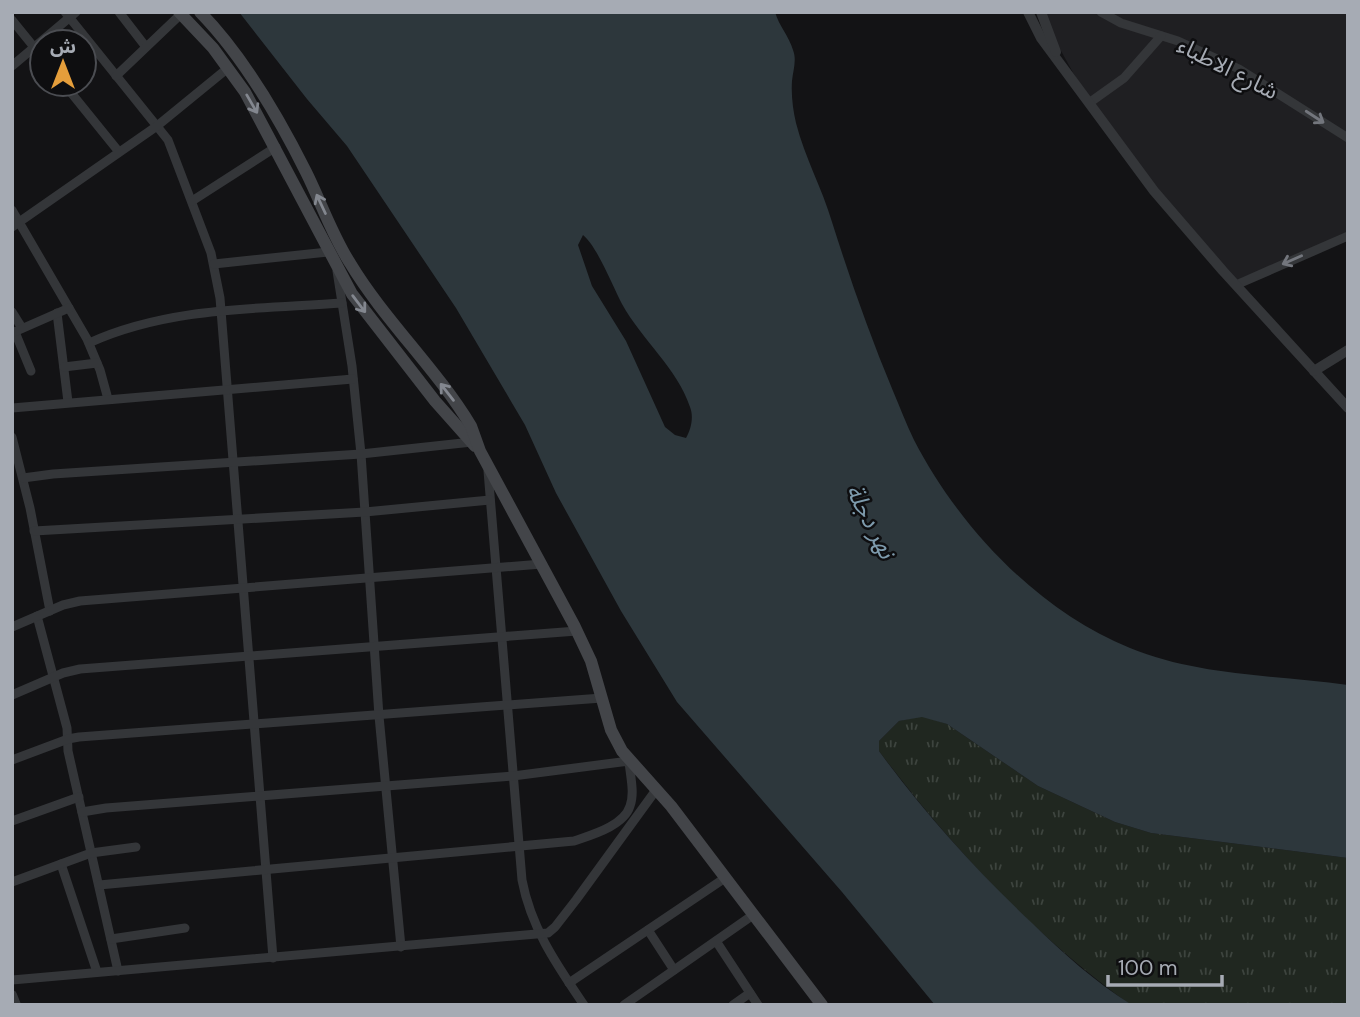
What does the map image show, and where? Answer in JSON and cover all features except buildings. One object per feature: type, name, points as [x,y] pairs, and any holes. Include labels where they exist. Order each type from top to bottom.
[{"type":"main road","points":[[200,12],[257,84],[306,171],[347,259],[364,287],[463,413],[471,426],[476,447]]},
{"type":"main road","points":[[180,13],[228,68],[245,92],[276,147],[337,269],[374,323],[435,401],[476,447],[488,466],[577,632],[591,662],[611,730],[629,761],[656,790],[822,1005]]},
{"type":"street","points":[[120,12],[146,47]]},
{"type":"street","points":[[1028,12],[1041,38],[1154,191],[1348,408]]},
{"type":"street","points":[[1041,12],[1059,61]]},
{"type":"street","name":"شارع الاطباء","points":[[1101,12],[1121,23],[1161,36],[1244,72],[1348,138]]},
{"type":"street","points":[[116,76],[180,13]]},
{"type":"street","points":[[55,28],[70,14],[157,126],[171,148],[214,264],[221,312],[273,958]]},
{"type":"street","points":[[12,20],[28,40]]},
{"type":"street","points":[[1089,103],[1124,78],[1161,36]]},
{"type":"street","points":[[12,65],[28,52]]},
{"type":"street","points":[[16,224],[157,126],[228,68]]},
{"type":"street","points":[[75,98],[119,152]]},
{"type":"street","points":[[192,201],[276,147]]},
{"type":"street","points":[[12,211],[16,224],[89,343],[108,399]]},
{"type":"street","points":[[1236,285],[1348,236]]},
{"type":"street","points":[[214,264],[328,252]]},
{"type":"street","points":[[337,269],[361,454],[379,716],[401,947]]},
{"type":"street","points":[[89,343],[158,320],[221,312],[342,303]]},
{"type":"street","points":[[16,331],[69,308]]},
{"type":"street","points":[[12,312],[31,371]]},
{"type":"street","points":[[57,313],[68,402]]},
{"type":"street","points":[[1314,370],[1348,350]]},
{"type":"street","points":[[64,367],[97,363]]},
{"type":"street","points":[[12,408],[353,379]]},
{"type":"street","points":[[12,437],[50,611]]},
{"type":"street","points":[[23,478],[476,447]]},
{"type":"street","points":[[488,466],[525,900],[552,959],[584,1005]]},
{"type":"street","points":[[34,531],[365,512],[490,500]]},
{"type":"street","points":[[12,627],[80,601],[542,564]]},
{"type":"street","points":[[37,616],[68,739],[68,751],[118,971]]},
{"type":"street","points":[[12,695],[53,677],[80,670],[577,632]]},
{"type":"street","points":[[12,760],[68,739],[602,698]]},
{"type":"street","points":[[82,812],[513,776],[629,761],[632,799],[628,811],[619,820],[574,841],[99,886]]},
{"type":"street","points":[[12,979],[540,935],[555,927],[656,790]]},
{"type":"street","points":[[12,821],[79,797]]},
{"type":"street","points":[[12,882],[91,853],[136,847]]},
{"type":"street","points":[[61,864],[97,972]]},
{"type":"street","points":[[569,983],[725,878]]},
{"type":"street","points":[[624,1005],[753,915]]},
{"type":"street","points":[[111,939],[185,928]]},
{"type":"street","points":[[648,930],[674,970]]},
{"type":"street","points":[[716,941],[758,1005]]},
{"type":"street","points":[[733,1005],[750,993]]},
{"type":"street","points":[[12,995],[16,1005]]},
{"type":"shaded area","points":[[1043,12],[1348,12],[1348,235],[1236,285],[1152,188],[1086,96],[1045,22]]},
{"type":"green space","points":[[922,716],[947,724],[1038,786],[1115,822],[1151,833],[1348,858],[1348,1005],[1128,1003],[1058,947],[994,886],[935,821],[879,751],[879,741],[899,721]]},
{"type":"water","name":"نهر دجلة","points":[[239,12],[775,12],[794,54],[792,97],[800,136],[885,370],[911,434],[932,472],[954,504],[1004,563],[1033,589],[1096,632],[1130,648],[1183,664],[1348,685],[1348,858],[1151,833],[1115,822],[1038,786],[947,724],[922,717],[899,721],[879,741],[879,751],[914,797],[1011,903],[1092,977],[1132,1005],[935,1005],[842,892],[677,702],[621,611],[556,493],[525,425],[456,308],[347,146]],"holes":[[[583,235],[630,317],[684,393],[692,415],[686,438],[675,435],[665,427],[626,341],[592,286],[578,245]]]}]
